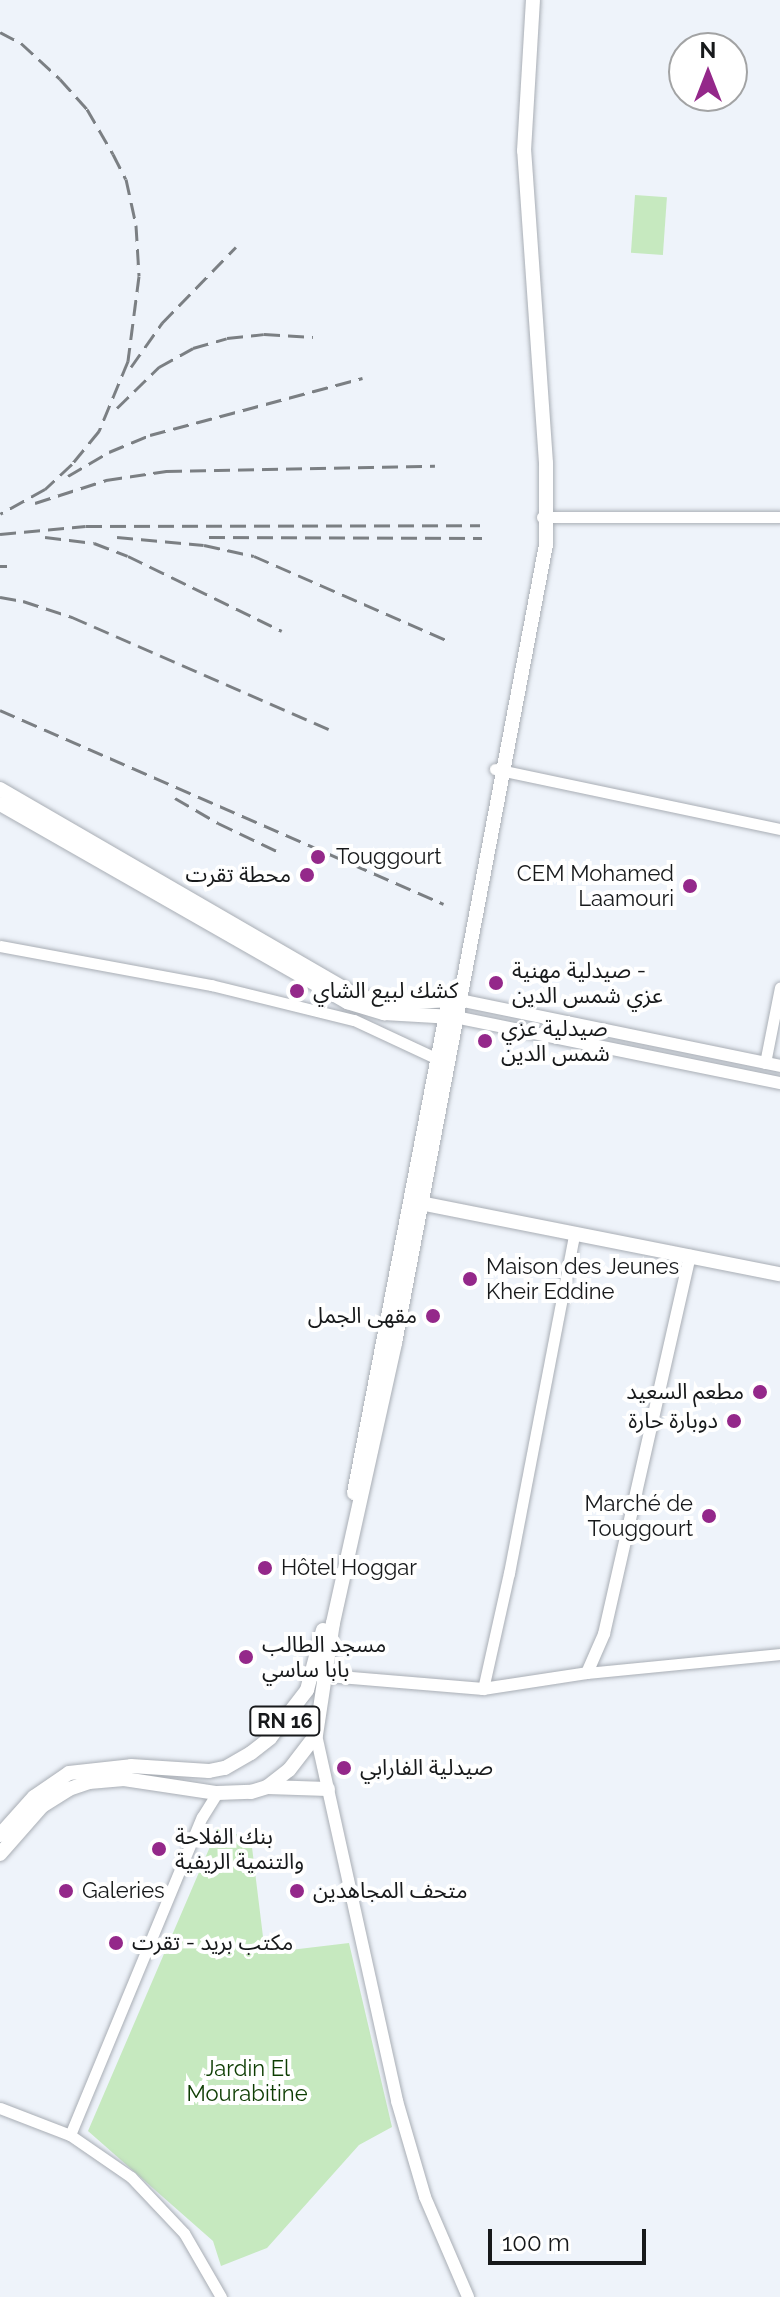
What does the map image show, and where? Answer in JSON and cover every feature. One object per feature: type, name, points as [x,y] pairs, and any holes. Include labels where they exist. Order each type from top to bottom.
[{"type":"main road","points":[[527,0],[516,179],[545,517]]},
{"type":"main road","points":[[533,0],[524,151],[545,517],[416,1202],[574,1236],[780,1274]]},
{"type":"main road","points":[[0,789],[355,995],[380,1002],[454,1000],[780,1066]]},
{"type":"main road","points":[[0,804],[347,1002],[384,1013],[450,1016],[780,1083]]},
{"type":"main road","name":"RN 16","points":[[267,1787],[289,1770],[316,1735],[318,1676],[416,1202]]},
{"type":"main road","points":[[318,1676],[483,1689],[587,1673],[604,1634],[690,1256]]},
{"type":"main road","name":"RN 16","points":[[0,1835],[34,1797],[69,1773],[131,1766],[209,1771],[237,1762],[270,1738],[318,1676]]},
{"type":"main road","points":[[316,1735],[397,2101],[425,2197],[468,2297]]},
{"type":"main road","points":[[0,1854],[42,1806],[69,1789],[89,1782],[124,1779],[234,1794],[267,1787],[328,1789]]},
{"type":"street","points":[[545,517],[780,517]]},
{"type":"street","points":[[498,770],[780,829]]},
{"type":"street","points":[[0,946],[258,995],[354,1020],[443,1061]]},
{"type":"street","points":[[765,1063],[780,987]]},
{"type":"street","points":[[483,1689],[512,1558],[574,1236]]},
{"type":"street","points":[[587,1673],[780,1654]]},
{"type":"street","points":[[70,2135],[202,1817],[217,1793]]},
{"type":"street","points":[[0,2108],[70,2135],[131,2177],[175,2222],[197,2251],[221,2297]]},
{"type":"green space","points":[[635,195],[667,197],[663,255],[631,253]]},
{"type":"green space","name":"Jardin El Mourabitine","points":[[218,1828],[251,1839],[265,1953],[349,1943],[392,2127],[359,2145],[267,2248],[221,2266],[213,2241],[88,2131]]},
{"type":"railway","points":[[0,32],[21,43],[60,79],[87,109],[113,154],[126,179],[136,225],[139,276],[128,361],[99,431],[72,464],[45,489],[0,514]]},
{"type":"railway","points":[[131,367],[162,323],[236,247]]},
{"type":"railway","points":[[117,408],[159,367],[193,348],[227,338],[264,334],[313,337]]},
{"type":"railway","points":[[68,476],[109,452],[150,435],[362,378]]},
{"type":"railway","points":[[35,503],[106,480],[166,471],[435,466]]},
{"type":"railway","points":[[0,534],[86,526],[480,525]]},
{"type":"railway","points":[[45,537],[94,543],[128,556],[282,631]]},
{"type":"railway","points":[[117,537],[204,545],[254,556],[446,640]]},
{"type":"railway","points":[[209,537],[482,538]]},
{"type":"railway","points":[[0,566],[7,566]]},
{"type":"railway","points":[[0,597],[72,617],[335,732]]},
{"type":"railway","points":[[0,710],[443,904]]},
{"type":"railway","points":[[175,798],[281,853]]},
{"type":"place","name":"Touggourt","points":[[318,857]]},
{"type":"place","name":"محطة تقرت","points":[[307,875]]},
{"type":"place","name":"CEM Mohamed Laamouri","points":[[690,886]]},
{"type":"place","name":"صيدلية مهنية - عزي شمس الدين","points":[[496,983]]},
{"type":"place","name":"كشك لبيع الشاي","points":[[297,991]]},
{"type":"place","name":"صيدلية عزي شمس الدين","points":[[485,1041]]},
{"type":"place","name":"Maison des Jeunes Kheir Eddine","points":[[470,1279]]},
{"type":"place","name":"مقهى الجمل","points":[[433,1316]]},
{"type":"place","name":"مطعم السعيد","points":[[760,1392]]},
{"type":"place","name":"دوبارة حارة","points":[[734,1421]]},
{"type":"place","name":"Marché de Touggourt","points":[[709,1516]]},
{"type":"place","name":"Hôtel Hoggar","points":[[265,1568]]},
{"type":"place","name":"مسجد الطالب بابا ساسي","points":[[246,1657]]},
{"type":"place","name":"صيدلية الفارابي","points":[[344,1768]]},
{"type":"place","name":"بنك الفلاحة والتنمية الريفية","points":[[159,1849]]},
{"type":"place","name":"Galeries","points":[[66,1891]]},
{"type":"place","name":"متحف المجاهدين","points":[[297,1891]]},
{"type":"place","name":"مكتب بريد - تقرت","points":[[116,1943]]}]
